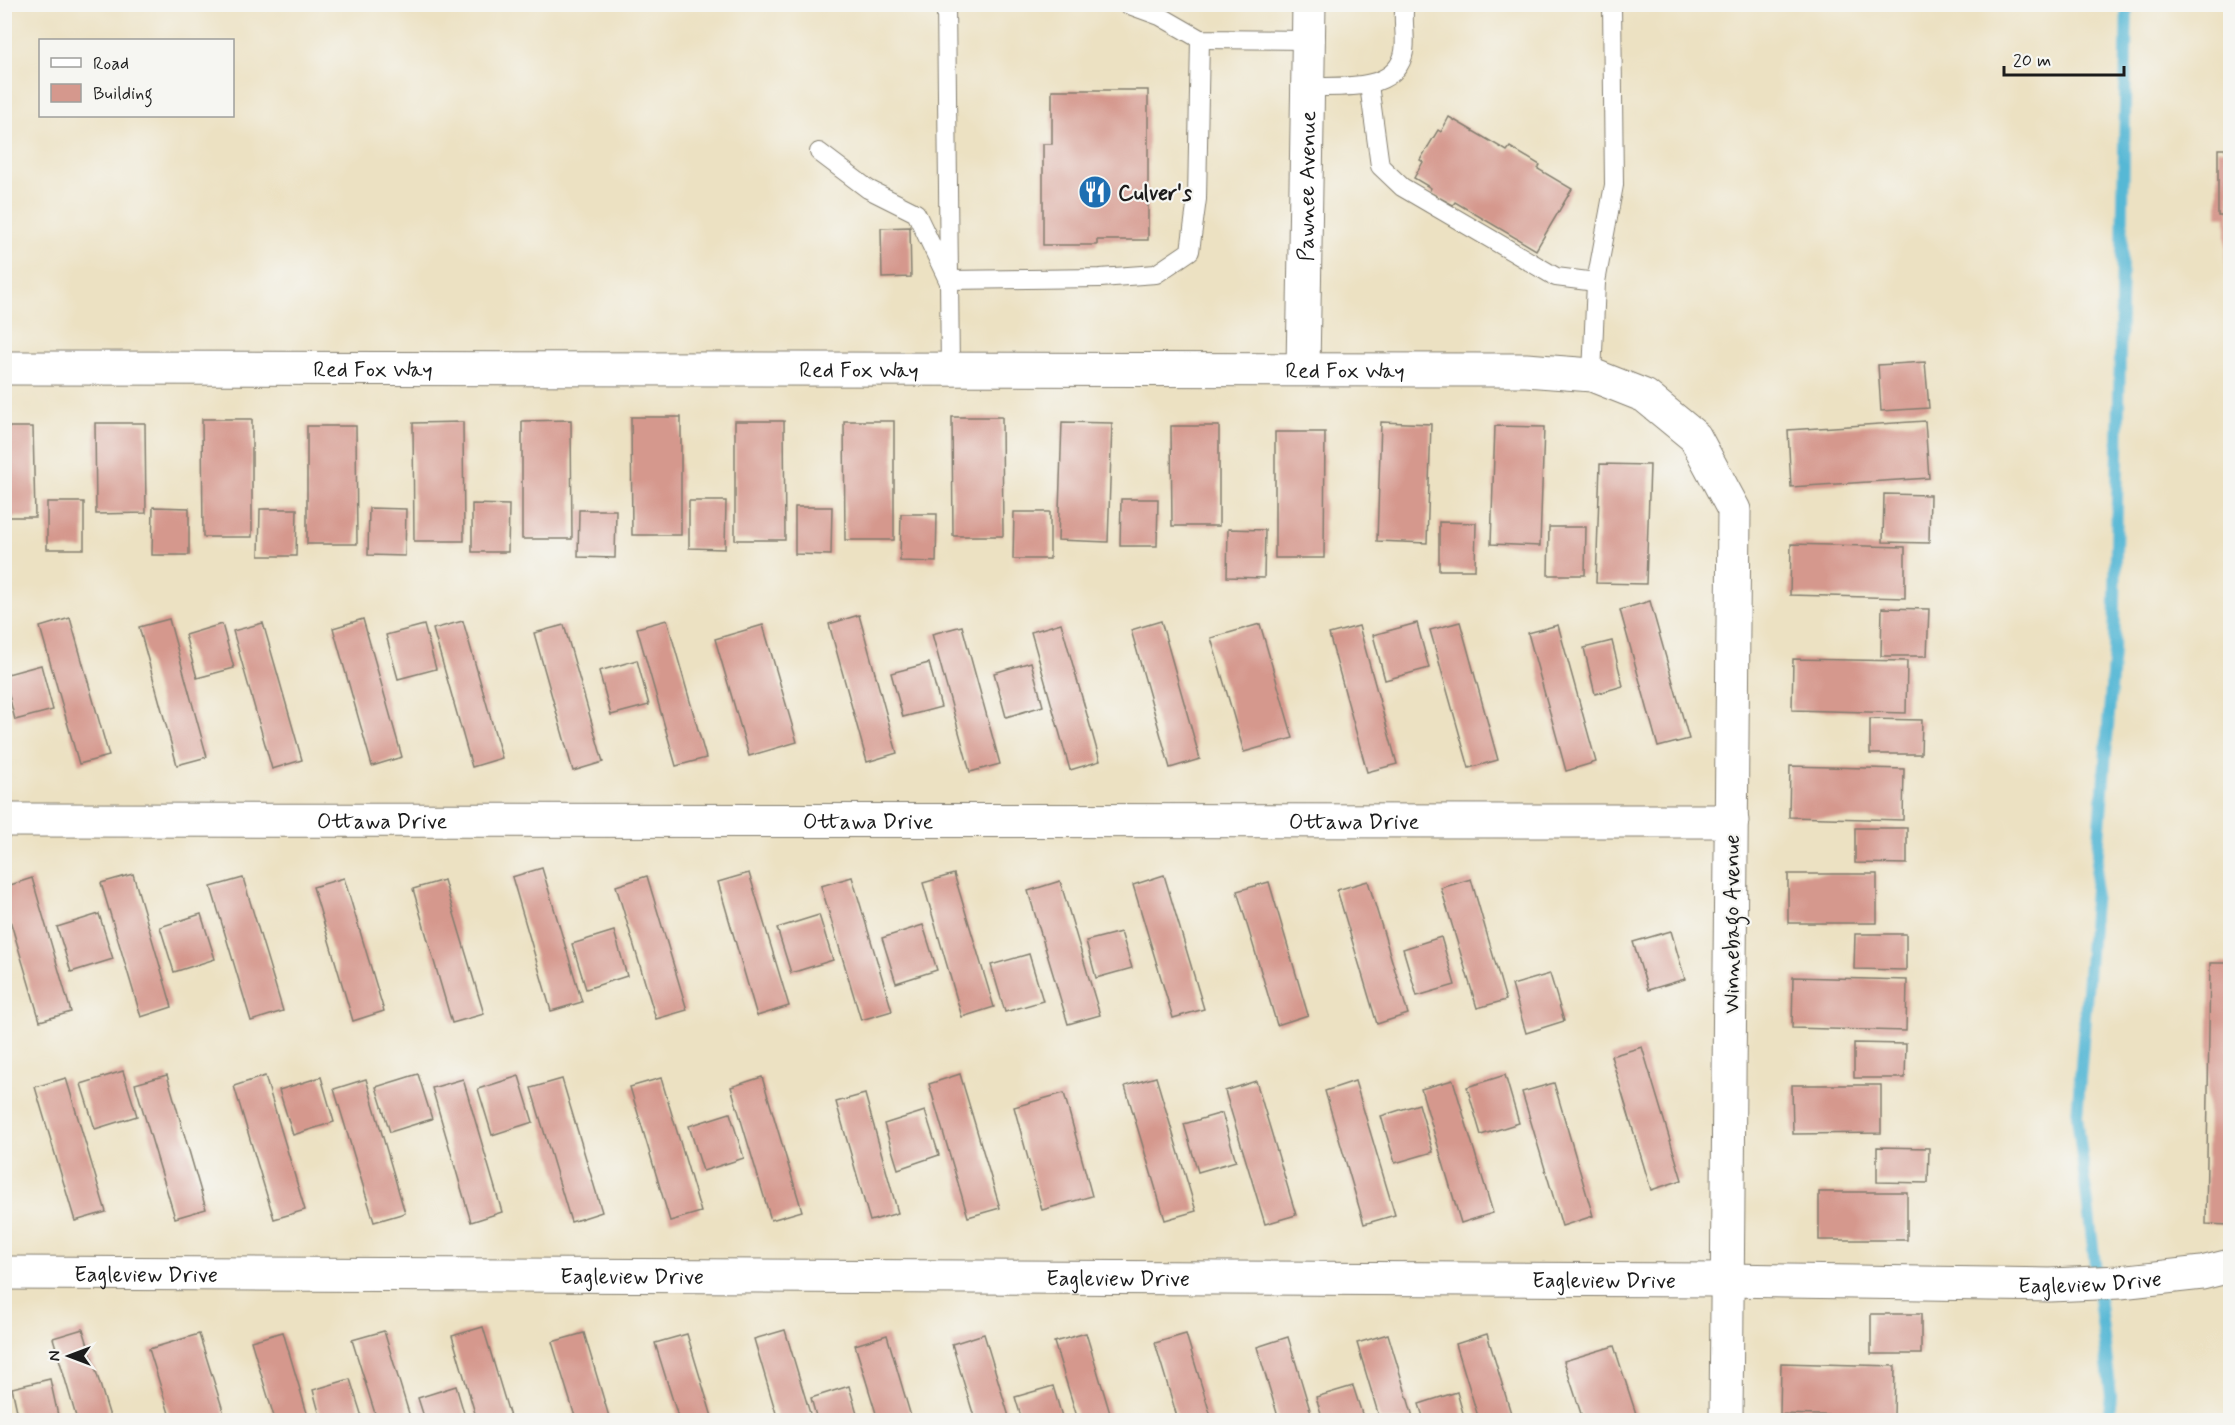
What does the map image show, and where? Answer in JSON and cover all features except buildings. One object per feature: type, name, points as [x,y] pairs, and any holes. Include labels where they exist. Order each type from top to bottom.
[{"type":"street","name":"Pawnee Avenue","points":[[1303,369],[1309,4]]},
{"type":"street","name":"Red Fox Way","points":[[4,368],[1526,370],[1592,375],[1645,396],[1695,437]]},
{"type":"street","name":"Winnebago Avenue","points":[[1695,437],[1734,510],[1726,1420]]},
{"type":"street","name":"Ottawa Drive","points":[[4,820],[1732,821]]},
{"type":"street","name":"Eagleview Drive","points":[[4,1273],[1728,1280],[2050,1285],[2120,1282],[2202,1273],[2230,1266]]},
{"type":"lane","points":[[946,4],[950,369]]},
{"type":"lane","points":[[1127,4],[1160,16],[1200,39],[1308,40]]},
{"type":"lane","points":[[1307,87],[1369,85],[1387,76],[1397,67],[1403,55],[1405,4]]},
{"type":"lane","points":[[1592,375],[1596,282],[1614,185],[1612,4]]},
{"type":"lane","points":[[948,280],[1100,278],[1156,274],[1190,251],[1197,199],[1200,39]]},
{"type":"lane","points":[[1369,85],[1380,166],[1402,187],[1556,277],[1596,282]]},
{"type":"lane","points":[[819,152],[868,189],[916,213],[948,280]]},
{"type":"waterway","points":[[2108,1420],[2111,1396],[2077,1116],[2114,651],[2127,4]]},
{"type":"place","name":"Culver's","points":[[1095,192]]}]
